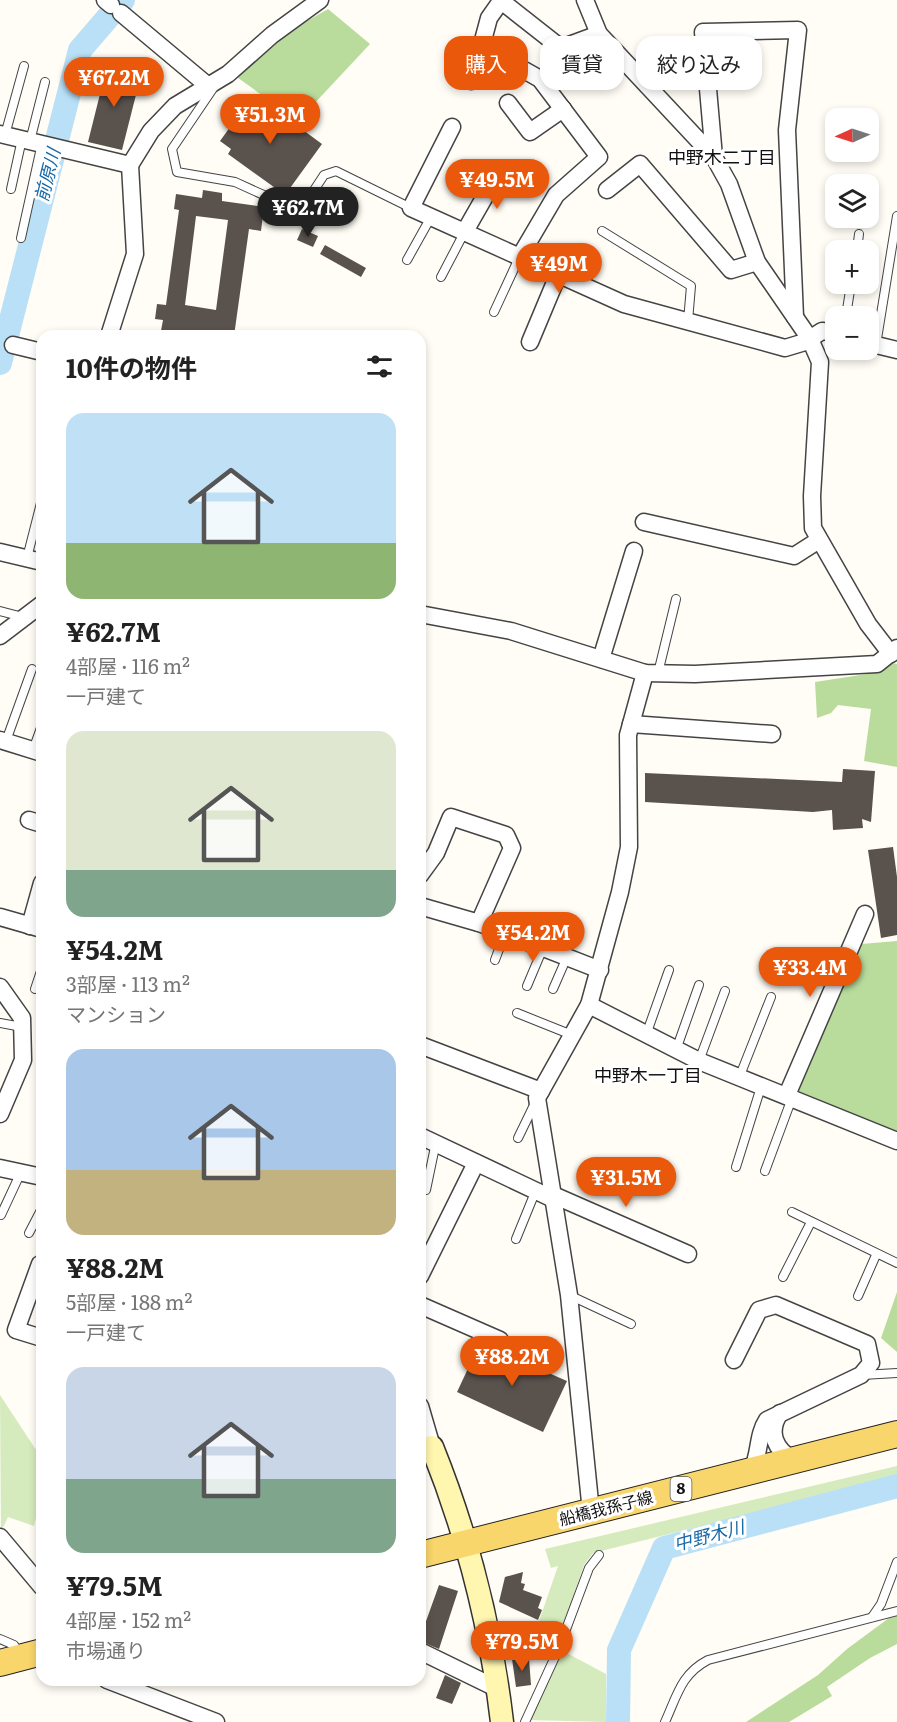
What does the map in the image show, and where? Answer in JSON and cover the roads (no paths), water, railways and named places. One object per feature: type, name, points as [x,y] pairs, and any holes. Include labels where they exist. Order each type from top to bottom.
[{"type":"main road","name":"船橋我孫子線","points":[[426,1554],[897,1434]]},
{"type":"street","points":[[111,330],[135,254],[130,165],[151,131],[176,106],[215,81],[272,34],[320,0]]},
{"type":"street","points":[[484,36],[489,18],[501,0],[561,48],[599,34]]},
{"type":"street","points":[[426,615],[511,630],[651,673],[695,674],[878,664],[895,651],[868,624],[813,528],[812,496],[820,362],[810,339],[757,262],[729,184],[714,157],[599,34],[585,0]]},
{"type":"street","points":[[112,6],[215,81]]},
{"type":"street","points":[[714,157],[703,32],[798,30],[787,130],[795,317]]},
{"type":"street","points":[[519,258],[556,195],[599,157],[540,79],[528,72]]},
{"type":"street","points":[[508,103],[530,132],[562,109]]},
{"type":"street","points":[[452,127],[411,208],[624,304],[785,348],[825,331]]},
{"type":"street","points":[[2,135],[130,165]]},
{"type":"street","points":[[607,190],[640,164],[731,270],[757,262]]},
{"type":"street","points":[[464,233],[500,170]]},
{"type":"street","points":[[530,342],[558,275]]},
{"type":"street","points":[[13,345],[36,351]]},
{"type":"street","points":[[879,346],[897,350]]},
{"type":"street","points":[[644,522],[794,556],[819,540]]},
{"type":"street","points":[[0,552],[35,560]]},
{"type":"street","points":[[601,659],[634,552]]},
{"type":"street","points":[[0,636],[36,608]]},
{"type":"street","points":[[591,1512],[569,1295],[546,1194],[539,1095],[589,1005],[600,970],[629,847],[628,747],[631,724],[651,673]]},
{"type":"street","points":[[631,724],[772,734]]},
{"type":"street","points":[[3,740],[36,751]]},
{"type":"street","points":[[426,867],[436,853],[451,817],[506,835],[512,848],[479,923]]},
{"type":"street","points":[[426,908],[479,923],[600,970]]},
{"type":"street","points":[[789,1096],[865,914]]},
{"type":"street","points":[[0,917],[36,928]]},
{"type":"street","points":[[0,987],[22,1018],[23,1060],[0,1114]]},
{"type":"street","points":[[589,1005],[646,1036],[760,1088],[789,1096],[897,1141]]},
{"type":"street","points":[[426,1048],[539,1095]]},
{"type":"street","points":[[426,1138],[546,1194],[688,1254]]},
{"type":"street","points":[[426,1264],[476,1163]]},
{"type":"street","points":[[0,1168],[36,1176]]},
{"type":"street","points":[[36,1275],[16,1330],[36,1336]]},
{"type":"street","points":[[734,1360],[759,1310],[776,1305],[867,1344],[871,1362],[861,1375],[767,1420],[760,1430],[759,1456],[752,1470]]},
{"type":"street","points":[[426,1308],[500,1340]]},
{"type":"street","points":[[780,1412],[773,1423],[772,1434],[782,1454],[794,1460]]},
{"type":"street","points":[[426,1440],[446,1484],[465,1544],[485,1622],[504,1720]]},
{"type":"street","points":[[0,1537],[36,1580]]},
{"type":"street","points":[[426,1654],[498,1689]]},
{"type":"street","points":[[120,1686],[189,1716],[213,1721]]},
{"type":"lane","points":[[2,135],[24,66]]},
{"type":"lane","points":[[215,81],[172,149],[177,172],[235,182],[290,207],[303,207],[324,175],[336,171],[411,208]]},
{"type":"lane","points":[[21,237],[40,143],[45,82]]},
{"type":"lane","points":[[11,189],[40,143]]},
{"type":"lane","points":[[879,308],[897,216]]},
{"type":"lane","points":[[407,260],[430,217]]},
{"type":"lane","points":[[602,231],[691,286],[688,321]]},
{"type":"lane","points":[[441,277],[464,233]]},
{"type":"lane","points":[[858,240],[859,234]]},
{"type":"lane","points":[[494,312],[519,258]]},
{"type":"lane","points":[[651,673],[676,599]]},
{"type":"lane","points":[[0,611],[24,617]]},
{"type":"lane","points":[[3,740],[32,669]]},
{"type":"lane","points":[[495,960],[505,933]]},
{"type":"lane","points":[[527,986],[543,948]]},
{"type":"lane","points":[[553,989],[567,957]]},
{"type":"lane","points":[[646,1036],[669,970]]},
{"type":"lane","points":[[675,1050],[699,985]]},
{"type":"lane","points":[[699,1061],[725,991]]},
{"type":"lane","points":[[739,1078],[771,997]]},
{"type":"lane","points":[[517,1013],[572,1035]]},
{"type":"lane","points":[[0,1023],[22,1027]]},
{"type":"lane","points":[[736,1167],[760,1088]]},
{"type":"lane","points":[[518,1138],[539,1095]]},
{"type":"lane","points":[[765,1171],[789,1096]]},
{"type":"lane","points":[[426,1190],[436,1142]]},
{"type":"lane","points":[[1,1215],[21,1172]]},
{"type":"lane","points":[[516,1239],[546,1194]]},
{"type":"lane","points":[[792,1212],[876,1255],[897,1263]]},
{"type":"lane","points":[[29,1233],[36,1220]]},
{"type":"lane","points":[[783,1277],[811,1222]]},
{"type":"lane","points":[[858,1296],[876,1255]]},
{"type":"lane","points":[[569,1295],[631,1324]]},
{"type":"lane","points":[[861,1375],[897,1373]]},
{"type":"lane","points":[[525,1722],[559,1648],[589,1568],[599,1555]]},
{"type":"lane","points":[[872,1617],[881,1604],[897,1562]]},
{"type":"lane","points":[[665,1722],[685,1678],[692,1668],[708,1660],[897,1611]]},
{"type":"lane","points":[[0,1639],[14,1645],[22,1658]]},
{"type":"waterway","name":"前原川","points":[[0,363],[80,50],[123,0]]},
{"type":"waterway","name":"中野木川","points":[[618,1722],[619,1650],[664,1548],[897,1486]]},
{"type":"district","name":"中野木二丁目","points":[[722,158]]},
{"type":"district","name":"中野木一丁目","points":[[648,1076]]}]
